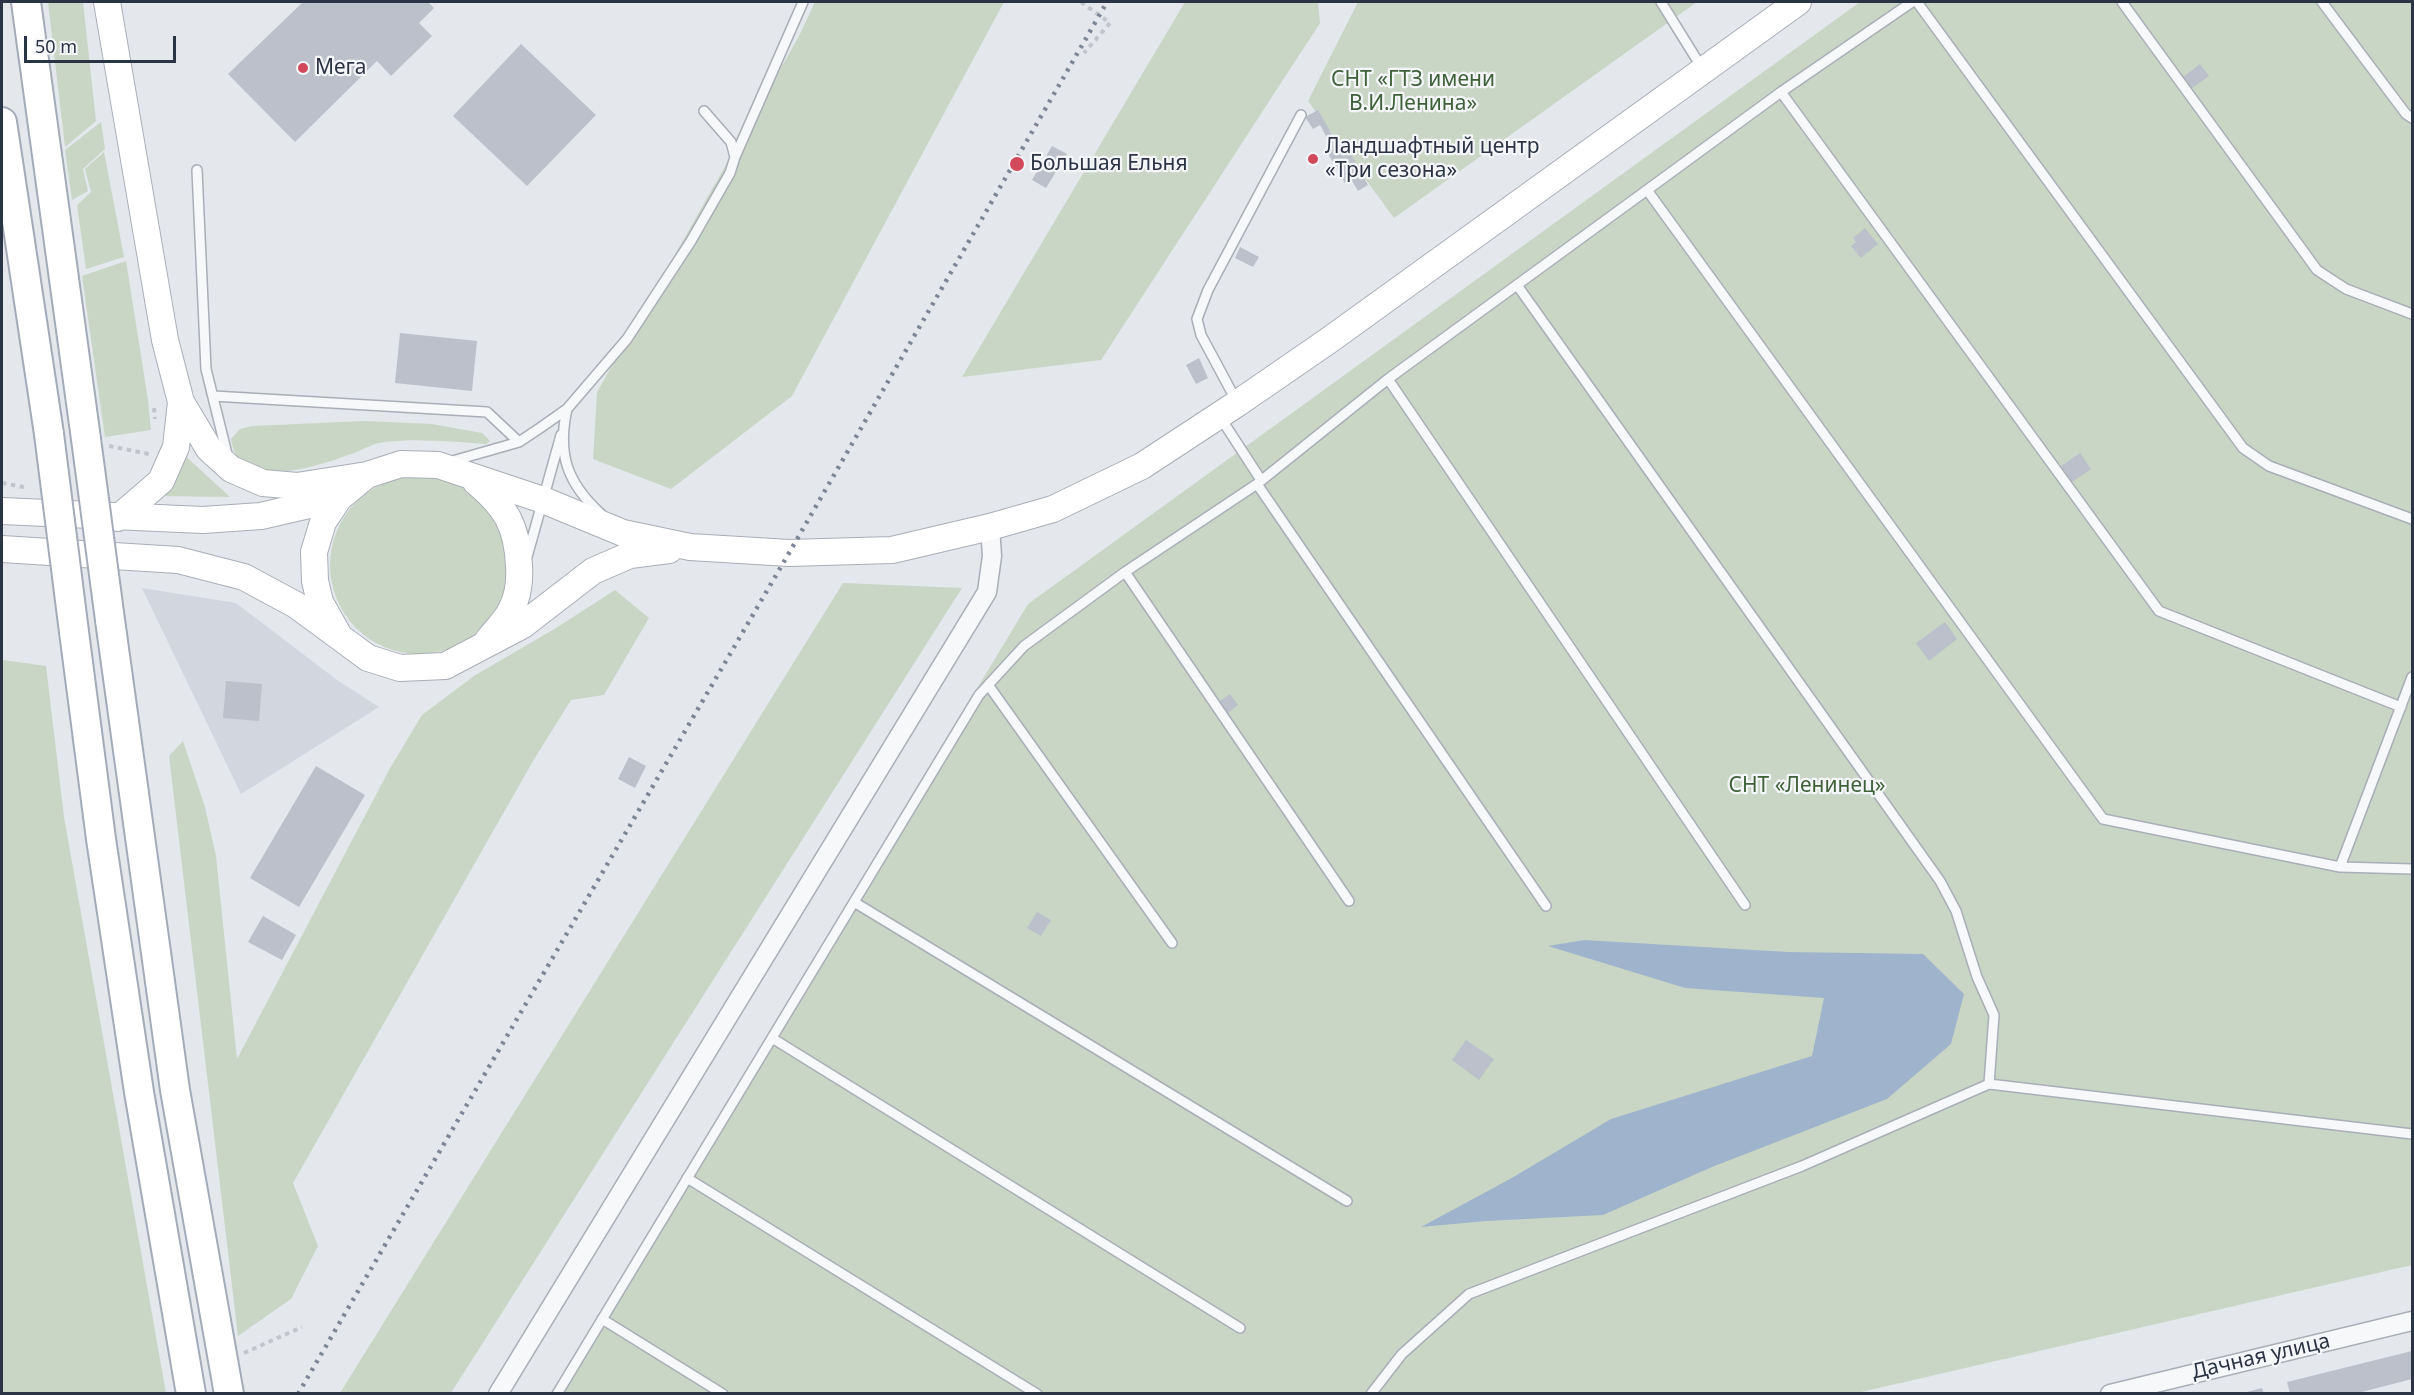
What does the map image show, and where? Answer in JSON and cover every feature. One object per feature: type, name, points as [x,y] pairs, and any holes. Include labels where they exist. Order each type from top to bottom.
[{"type":"main road","points":[[26,2],[175,1090],[227,1379]]},
{"type":"main road","points":[[107,2],[165,340],[181,402],[209,449],[231,469],[263,483],[297,486],[367,475],[401,464],[438,465],[543,500],[623,533],[690,547],[789,554],[892,550],[990,527],[1053,509],[1142,466],[1328,341],[1798,2]]},
{"type":"main road","points":[[2,122],[49,434],[101,839],[137,1081],[191,1394]]},
{"type":"main road","points":[[118,518],[161,481],[176,447],[181,402]]},
{"type":"main road","points":[[465,474],[495,497],[507,514],[518,539],[520,582],[511,610],[482,647]]},
{"type":"main road","points":[[339,634],[320,602],[315,581],[314,552],[323,522],[339,498],[367,475]]},
{"type":"main road","points":[[2,511],[118,518],[203,520],[261,516],[339,498]]},
{"type":"main road","points":[[2,549],[178,560],[244,577],[296,605],[339,634],[368,658],[400,668],[445,666],[523,625],[593,571],[630,555],[690,547]]},
{"type":"street","points":[[498,1394],[987,592],[992,556],[990,527]]},
{"type":"street","name":"Дачная улица","points":[[2110,1394],[2412,1321]]},
{"type":"lane","points":[[438,465],[519,442],[567,409],[627,339],[691,242],[730,173],[803,2]]},
{"type":"lane","points":[[1661,2],[1703,70]]},
{"type":"lane","points":[[557,1394],[979,695],[1024,646],[1125,572],[1259,482],[1388,379],[1781,92],[1912,2]]},
{"type":"lane","points":[[1917,2],[2243,448],[2269,466],[2412,519]]},
{"type":"lane","points":[[2122,2],[2317,270],[2346,289],[2412,314]]},
{"type":"lane","points":[[2322,2],[2406,114],[2412,118]]},
{"type":"lane","points":[[1781,92],[2159,611],[2401,706]]},
{"type":"lane","points":[[704,111],[731,142],[735,157]]},
{"type":"lane","points":[[1301,115],[1208,290],[1197,319],[1201,334],[1228,409],[1259,482],[1546,906]]},
{"type":"lane","points":[[197,170],[206,369],[231,469]]},
{"type":"lane","points":[[1647,190],[2103,819],[2340,867],[2412,869]]},
{"type":"lane","points":[[1517,285],[1940,881],[1956,911],[1977,977],[1994,1015],[1989,1084]]},
{"type":"lane","points":[[1388,379],[1745,904]]},
{"type":"lane","points":[[213,396],[487,412],[519,442]]},
{"type":"lane","points":[[520,582],[567,409]]},
{"type":"lane","points":[[561,435],[567,468],[576,484],[591,505],[623,533]]},
{"type":"lane","points":[[1125,572],[1349,900]]},
{"type":"lane","points":[[2340,867],[2412,677]]},
{"type":"lane","points":[[989,686],[1172,943]]},
{"type":"lane","points":[[854,902],[1347,1201]]},
{"type":"lane","points":[[772,1038],[1240,1328]]},
{"type":"lane","points":[[1371,1394],[1402,1354],[1468,1294],[1802,1166],[1989,1084],[2412,1134]]},
{"type":"lane","points":[[687,1178],[1036,1394]]},
{"type":"lane","points":[[602,1319],[723,1394]]},
{"type":"path","points":[[1081,2],[1110,23],[1084,53]]},
{"type":"path","points":[[227,1379],[302,1327]]},
{"type":"shaded area","points":[[142,588],[236,603],[337,680],[379,707],[241,794]]},
{"type":"green space","points":[[48,2],[83,2],[96,121],[65,147]]},
{"type":"green space","points":[[815,2],[1004,2],[792,396],[671,489],[593,459],[597,392],[799,36]]},
{"type":"green space","points":[[1185,2],[1318,2],[1320,23],[1101,360],[962,377]]},
{"type":"green space","name":"СНТ «ГТЗ имени В.И.Ленина»","points":[[1358,2],[1697,2],[1394,218],[1308,101]]},
{"type":"green space","name":"СНТ «Ленинец»","points":[[1860,2],[2412,2],[2412,1265],[1857,1393],[552,1394],[1028,604]]},
{"type":"green space","points":[[101,122],[105,149],[83,169],[88,191],[72,200],[65,150]]},
{"type":"green space","points":[[104,152],[124,257],[86,269],[77,205],[91,192],[85,169]]},
{"type":"green space","points":[[126,261],[151,430],[105,437],[82,276]]},
{"type":"green space","points":[[364,421],[432,424],[482,433],[490,441],[486,444],[423,440],[385,442],[309,467],[273,472],[257,470],[244,464],[235,453],[231,439],[240,429],[252,426]]},
{"type":"green space","points":[[180,451],[230,497],[157,496]]},
{"type":"green space","points":[[419,476],[436,477],[453,482],[482,502],[502,531],[507,548],[507,582],[502,599],[482,628],[453,648],[436,653],[419,654],[402,653],[385,648],[356,628],[336,599],[331,582],[330,565],[331,548],[336,531],[356,502],[385,482],[402,477]]},
{"type":"green space","points":[[843,583],[962,588],[451,1393],[340,1393]]},
{"type":"green space","points":[[615,590],[649,618],[604,695],[571,700],[533,761],[293,1183],[318,1246],[291,1299],[238,1336],[169,756],[183,741],[205,807],[216,856],[237,1059],[389,770],[422,715],[474,676]]},
{"type":"green space","points":[[3,660],[46,666],[64,817],[166,1393],[2,1393]]},
{"type":"water","points":[[1584,940],[1788,952],[1923,954],[1964,994],[1951,1044],[1887,1099],[1712,1167],[1603,1215],[1421,1227],[1510,1179],[1611,1119],[1812,1056],[1824,998],[1685,988],[1548,946]]},
{"type":"building","name":"Мега","points":[[303,2],[428,2],[434,8],[419,23],[432,36],[391,76],[377,61],[295,142],[228,74]]},
{"type":"building","points":[[521,44],[596,115],[527,186],[453,116]]},
{"type":"building","points":[[2200,64],[2209,76],[2191,89],[2183,77]]},
{"type":"building","points":[[1318,110],[1338,145],[1344,142],[1368,185],[1358,191],[1351,179],[1345,183],[1327,152],[1333,149],[1320,125],[1313,129],[1305,117]]},
{"type":"building","points":[[1052,146],[1067,154],[1046,188],[1032,180]]},
{"type":"building","points":[[1865,228],[1878,244],[1861,258],[1851,246],[1856,242],[1853,238]]},
{"type":"building","points":[[1240,247],[1259,257],[1253,267],[1235,258]]},
{"type":"building","points":[[400,333],[477,341],[472,391],[395,383]]},
{"type":"building","points":[[1199,358],[1208,378],[1196,384],[1186,365]]},
{"type":"building","points":[[2080,453],[2091,469],[2072,482],[2061,466]]},
{"type":"building","points":[[1945,622],[1957,639],[1929,661],[1916,643]]},
{"type":"building","points":[[226,681],[262,684],[259,721],[223,718]]},
{"type":"building","points":[[1230,694],[1238,705],[1224,716],[1216,704]]},
{"type":"building","points":[[629,757],[646,766],[635,788],[618,779]]},
{"type":"building","points":[[316,766],[365,795],[299,907],[250,878]]},
{"type":"building","points":[[1037,912],[1051,920],[1041,936],[1027,928]]},
{"type":"building","points":[[263,916],[296,935],[282,960],[248,942]]},
{"type":"building","points":[[1466,1040],[1494,1059],[1479,1080],[1452,1060]]},
{"type":"building","points":[[2412,1351],[2412,1379],[2354,1394],[2290,1394],[2287,1382]]},
{"type":"building","points":[[2262,1388],[2264,1394],[2243,1394],[2243,1393]]},
{"type":"railway","points":[[298,1394],[789,553],[1107,2]]},
{"type":"place","name":"Мега","points":[[303,68]]},
{"type":"place","name":"Ландшафтный центр «Три сезона»","points":[[1313,159]]},
{"type":"place","name":"Большая Ельня","points":[[1017,164]]}]
